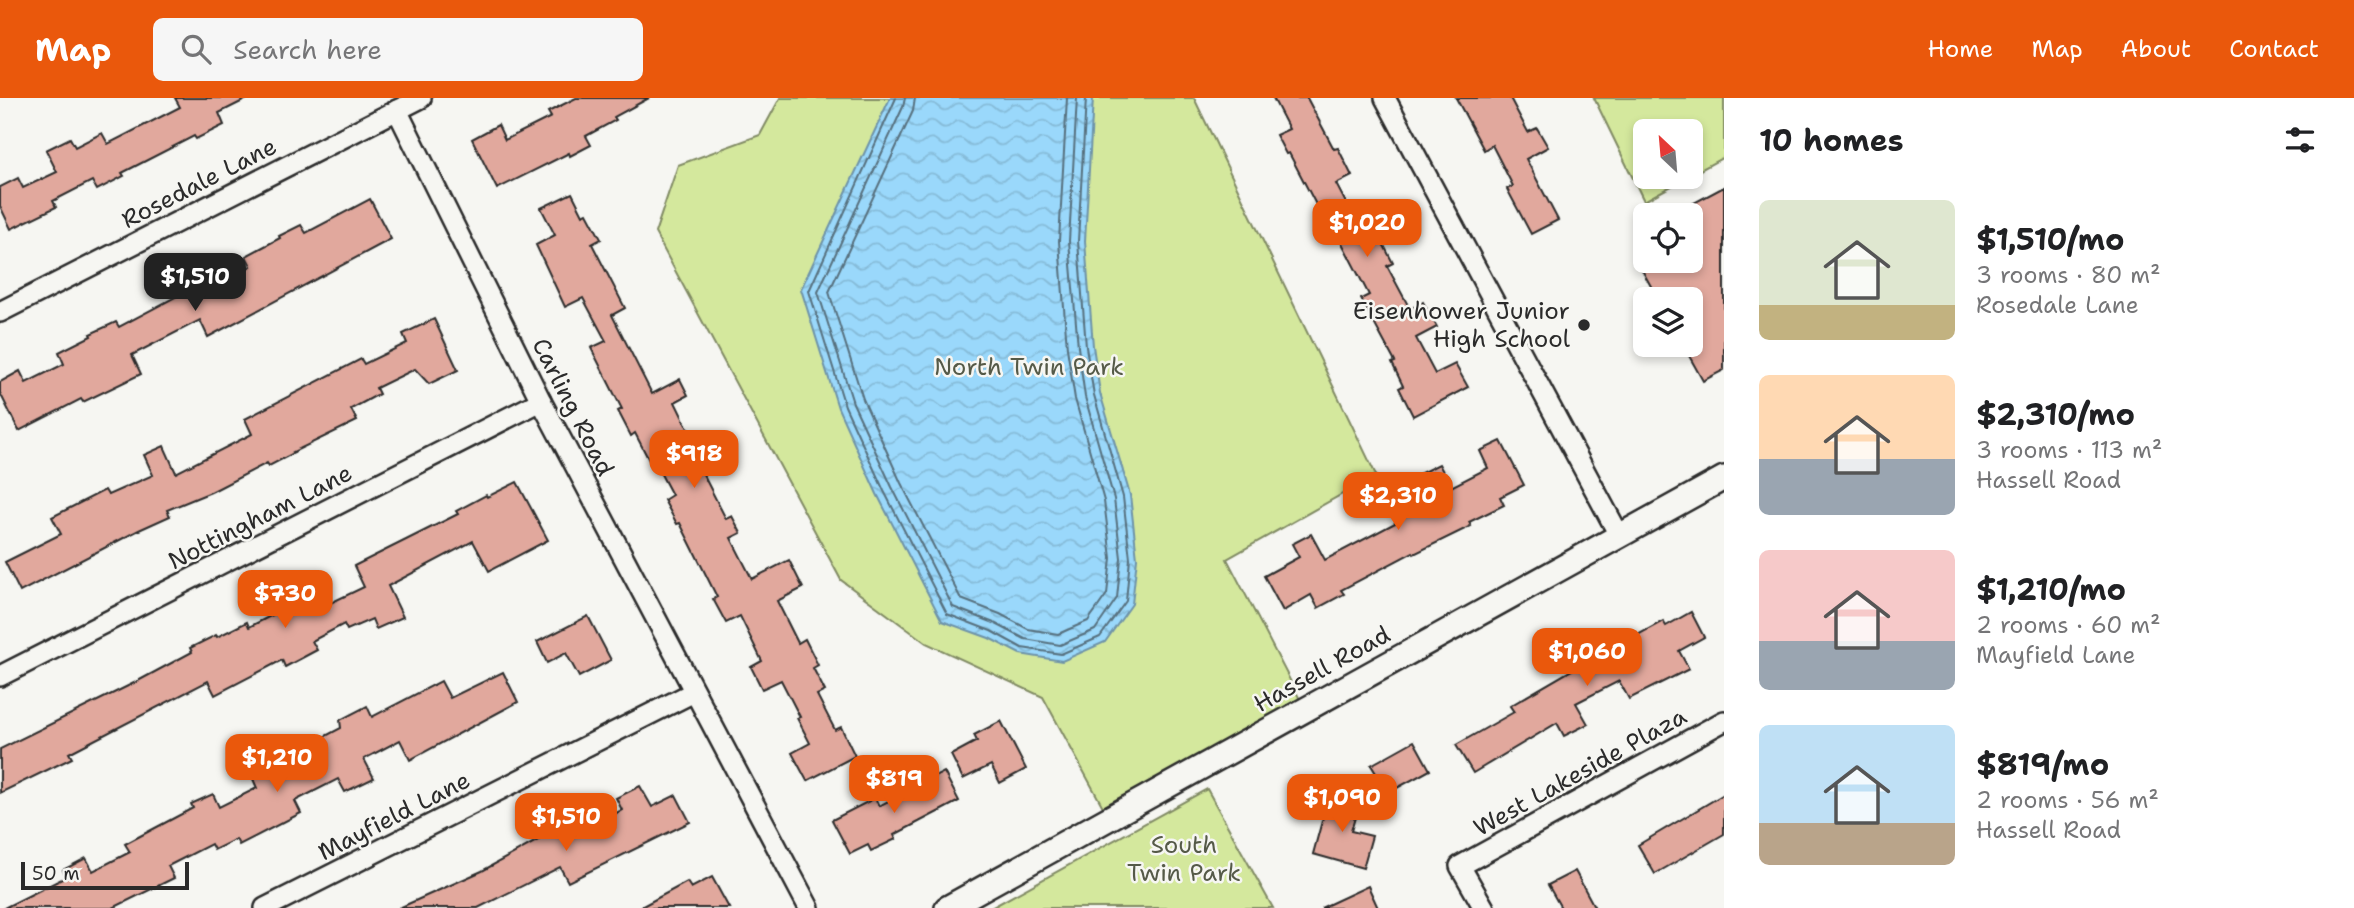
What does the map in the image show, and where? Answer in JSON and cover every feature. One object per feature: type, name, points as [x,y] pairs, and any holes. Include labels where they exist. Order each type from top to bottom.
[{"type":"street","name":"Rosedale Lane","points":[[0,312],[421,98]]},
{"type":"street","points":[[1385,98],[1619,535]]},
{"type":"street","name":"Carling Road","points":[[397,110],[541,401],[810,908]]},
{"type":"street","name":"Nottingham Lane","points":[[0,676],[541,401]]},
{"type":"street","name":"Hassell Road","points":[[947,908],[1724,478]]},
{"type":"street","name":"Mayfield Lane","points":[[265,908],[695,692]]},
{"type":"street","name":"West Lakeside Plaza","points":[[1484,908],[1460,866],[1724,721]]},
{"type":"green space","name":"North Twin Park","points":[[780,98],[1194,98],[1376,475],[1227,559],[1305,709],[1109,818],[1043,697],[926,643],[841,580],[655,233],[678,165],[760,135]]},
{"type":"green space","points":[[1594,98],[1724,98],[1724,157],[1703,168],[1703,119],[1633,119],[1633,178]]},
{"type":"green space","points":[[1638,189],[1666,189],[1644,201]]},
{"type":"green space","name":"South Twin Park","points":[[1207,789],[1273,908],[991,908]]},
{"type":"water","points":[[890,98],[1093,98],[1085,241],[1093,346],[1100,393],[1130,495],[1137,558],[1132,604],[1105,642],[1062,661],[1020,654],[989,638],[942,621],[877,494],[838,408],[801,289]]},
{"type":"building","points":[[175,98],[249,98],[219,113],[224,125],[196,139],[194,136],[122,173],[124,176],[97,190],[92,181],[53,201],[56,207],[11,229],[0,206],[0,187],[18,178],[23,188],[57,172],[46,150],[70,138],[75,147],[102,133],[108,144],[180,107]]},
{"type":"building","points":[[576,98],[649,98],[586,136],[591,145],[497,189],[472,139],[498,125],[505,140],[551,117],[548,112]]},
{"type":"building","points":[[1273,98],[1307,98],[1352,176],[1336,184],[1355,220],[1368,214],[1393,263],[1387,266],[1410,309],[1423,302],[1437,327],[1416,338],[1435,374],[1455,364],[1468,387],[1413,416],[1399,388],[1403,386],[1392,363],[1395,362],[1361,299],[1369,295],[1329,218],[1324,220],[1289,153],[1286,154],[1276,135],[1289,129]]},
{"type":"building","points":[[1456,98],[1510,98],[1528,132],[1537,128],[1548,147],[1526,159],[1558,220],[1531,234],[1507,189],[1513,186],[1492,145],[1484,150]]},
{"type":"building","points":[[1724,187],[1724,370],[1703,381],[1690,357],[1703,357],[1703,287],[1651,287],[1644,273],[1703,273],[1703,203],[1694,203]]},
{"type":"building","points":[[572,193],[583,215],[587,213],[601,239],[592,244],[625,308],[612,315],[652,394],[680,379],[688,395],[675,402],[699,451],[703,449],[713,469],[703,474],[726,519],[732,516],[741,533],[731,538],[752,579],[789,560],[803,588],[777,601],[798,643],[805,639],[818,665],[813,668],[825,691],[817,695],[835,730],[841,727],[855,756],[807,781],[792,753],[810,743],[797,718],[800,717],[781,680],[762,689],[751,667],[762,661],[740,616],[726,623],[713,599],[717,597],[680,523],[677,524],[664,500],[672,495],[654,461],[650,462],[635,433],[631,436],[618,411],[622,409],[591,348],[606,341],[583,298],[565,307],[536,245],[555,235],[541,208]]},
{"type":"building","points":[[370,199],[391,239],[208,337],[200,320],[132,355],[141,374],[83,402],[81,399],[19,431],[0,393],[0,382],[20,371],[26,383],[64,364],[59,352],[91,336],[90,334],[116,322],[119,327],[185,292],[183,289],[209,275],[214,285],[251,266],[246,256],[280,238],[279,236],[301,225],[306,233]]},
{"type":"building","points":[[434,319],[458,370],[429,384],[415,369],[376,388],[379,394],[351,409],[357,421],[269,466],[267,463],[211,492],[167,510],[170,516],[20,592],[5,562],[61,534],[52,517],[105,490],[108,495],[153,475],[144,455],[164,446],[176,473],[252,434],[245,419],[361,359],[364,364],[407,343],[403,334]]},
{"type":"building","points":[[1501,441],[1524,485],[1500,497],[1504,505],[1469,522],[1471,526],[1414,554],[1413,552],[1341,590],[1344,594],[1318,608],[1311,595],[1283,611],[1264,576],[1299,557],[1292,544],[1311,534],[1325,560],[1397,522],[1388,505],[1425,486],[1419,474],[1439,464],[1451,487],[1488,468],[1480,451]]},
{"type":"building","points":[[517,482],[548,540],[489,571],[473,541],[388,586],[403,617],[376,629],[372,619],[347,630],[344,624],[312,641],[317,650],[285,667],[282,660],[215,695],[208,681],[69,753],[72,758],[0,793],[0,749],[136,682],[192,652],[190,648],[216,635],[217,637],[247,622],[249,627],[290,606],[285,597],[308,585],[320,608],[364,587],[354,566],[458,514],[456,511],[486,495],[487,497]]},
{"type":"building","points":[[1691,612],[1704,637],[1679,651],[1689,669],[1629,699],[1619,681],[1576,703],[1588,724],[1564,736],[1557,723],[1473,773],[1456,745],[1514,712],[1510,706],[1599,654],[1596,648],[1621,635],[1625,642],[1663,621],[1666,626]]},
{"type":"building","points":[[588,616],[611,660],[579,677],[566,653],[547,663],[537,642]]},
{"type":"building","points":[[503,672],[518,702],[410,760],[400,740],[364,759],[374,778],[345,792],[338,779],[295,801],[301,813],[239,845],[236,839],[214,850],[211,844],[168,866],[174,878],[113,908],[4,908],[66,877],[63,870],[86,858],[93,871],[130,852],[125,844],[193,808],[191,804],[213,794],[219,807],[257,788],[253,779],[320,744],[318,740],[341,728],[340,720],[367,706],[372,717],[441,681],[450,698]]},
{"type":"building","points":[[1001,721],[1026,769],[1000,783],[991,765],[963,779],[951,755],[977,741],[974,735]]},
{"type":"building","points":[[1414,741],[1430,770],[1388,793],[1371,765]]},
{"type":"building","points":[[944,772],[959,801],[894,835],[896,839],[871,851],[868,845],[850,854],[832,820],[875,798],[879,806]]},
{"type":"building","points":[[640,786],[652,807],[676,795],[690,822],[568,882],[560,867],[478,908],[399,908],[482,871],[569,823],[575,835],[622,810],[616,798]]},
{"type":"building","points":[[1724,794],[1724,834],[1655,874],[1638,845]]},
{"type":"building","points":[[1329,795],[1359,804],[1351,831],[1372,836],[1363,868],[1313,854]]},
{"type":"building","points":[[1575,871],[1595,908],[1561,908],[1548,885]]},
{"type":"building","points":[[712,877],[729,908],[639,908],[687,882],[691,888]]},
{"type":"building","points":[[1368,886],[1378,908],[1321,908]]},
{"type":"place","name":"Eisenhower Junior High School","points":[[1584,325]]}]
